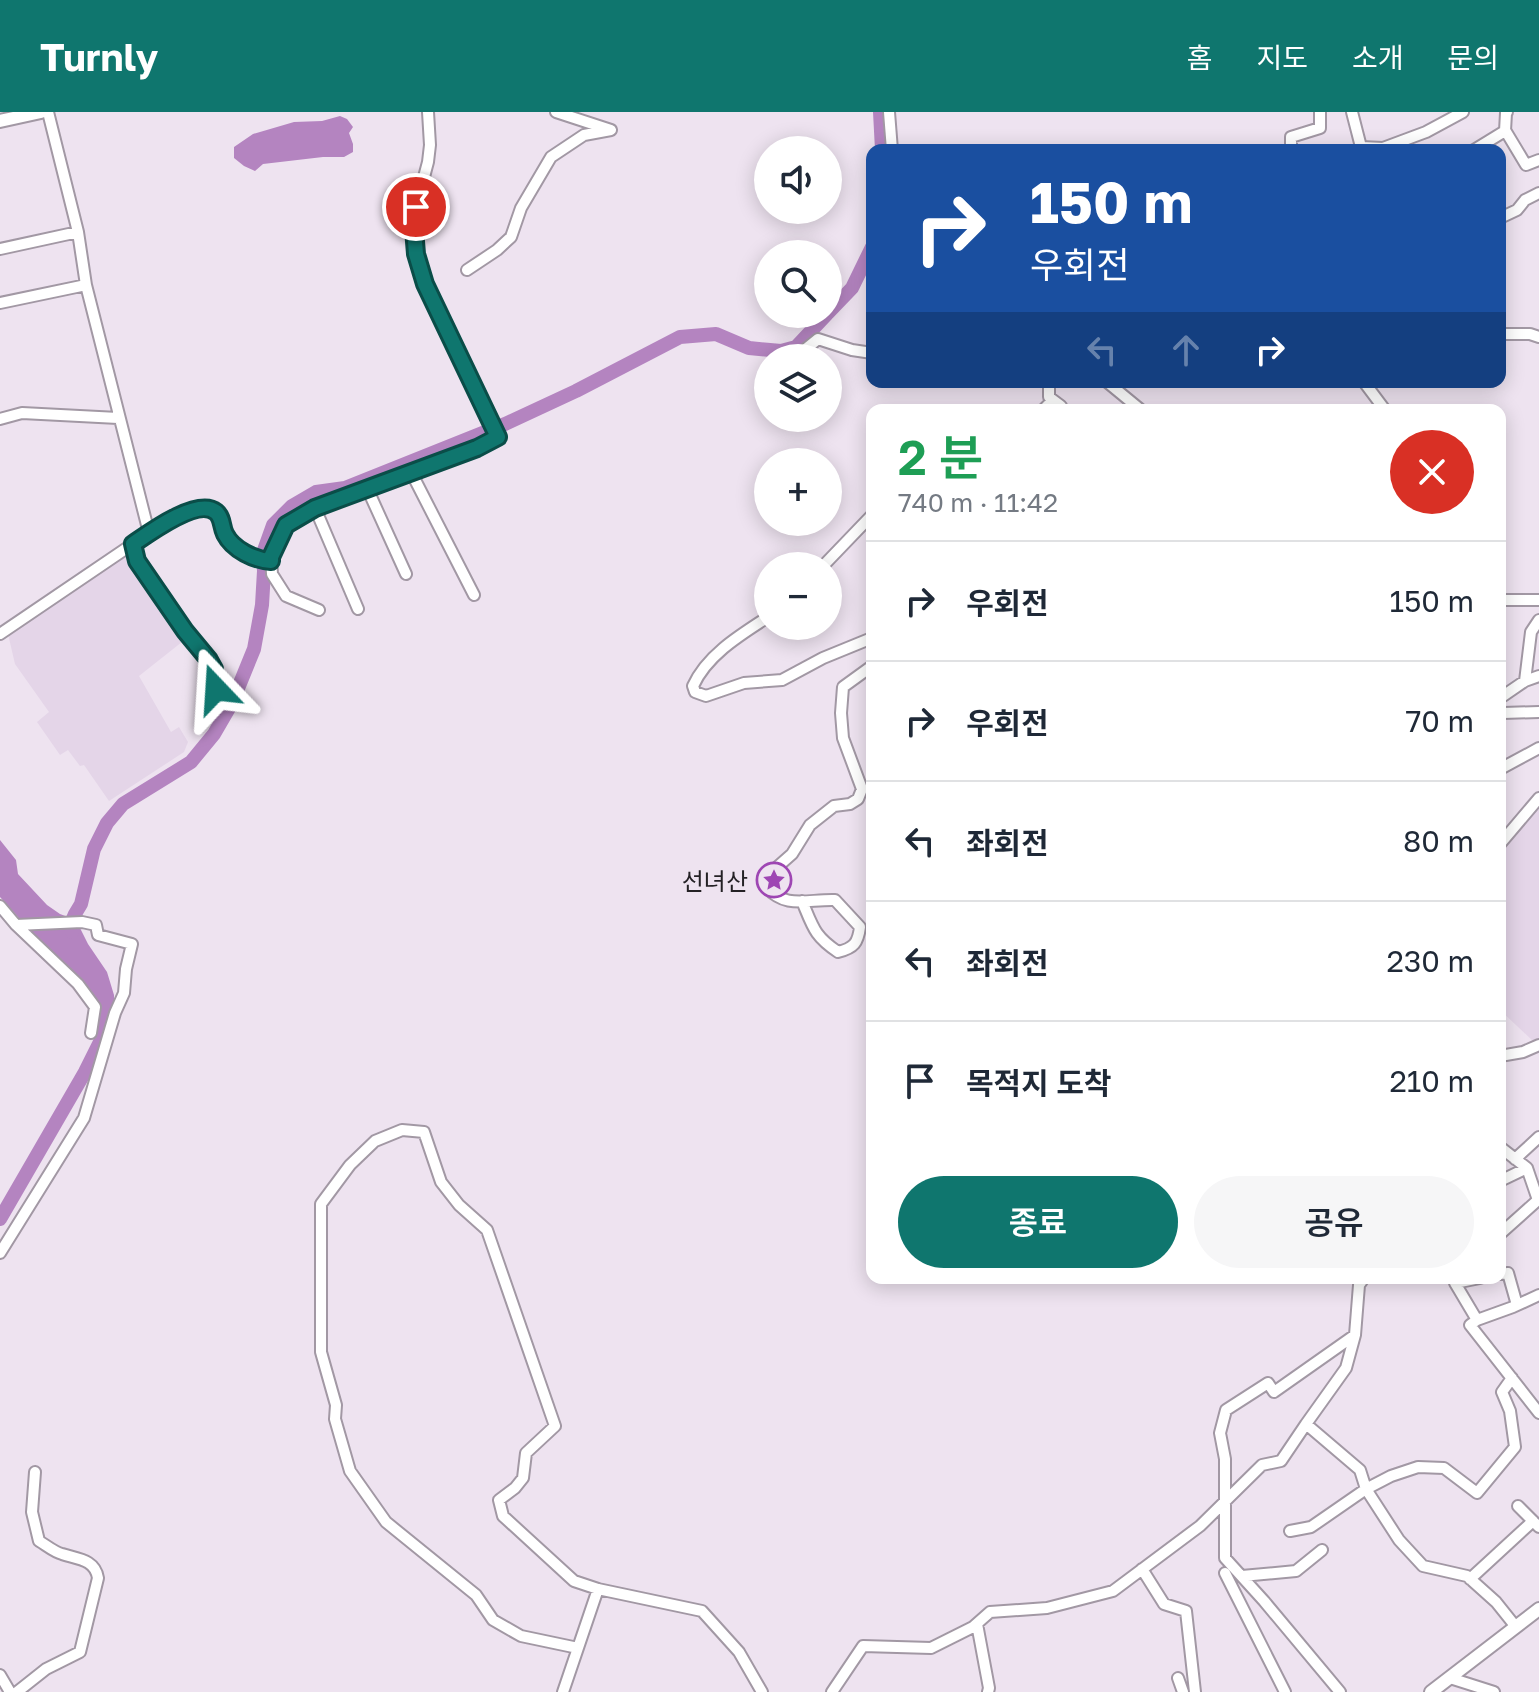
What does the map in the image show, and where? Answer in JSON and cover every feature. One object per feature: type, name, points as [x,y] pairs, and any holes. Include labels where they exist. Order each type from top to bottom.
[{"type":"main road","points":[[0,121],[41,112]]},
{"type":"main road","points":[[1431,1692],[1539,1609]]},
{"type":"street","points":[[48,112],[78,232],[86,285],[149,533]]},
{"type":"street","points":[[266,561],[271,557],[286,525],[315,508],[477,448],[498,437],[425,284],[416,254],[416,207],[430,145],[428,112]]},
{"type":"street","points":[[467,270],[511,237],[521,208],[551,157],[584,135],[611,130],[556,112]]},
{"type":"street","points":[[889,112],[892,144]]},
{"type":"street","points":[[1291,144],[1291,137],[1320,128],[1320,112]]},
{"type":"street","points":[[1352,112],[1360,144]]},
{"type":"street","points":[[1394,144],[1426,132],[1463,112]]},
{"type":"street","points":[[1497,112],[1506,112],[1505,130],[1526,165],[1539,160]]},
{"type":"street","points":[[1483,144],[1505,130]]},
{"type":"street","points":[[1506,215],[1539,193]]},
{"type":"street","points":[[0,249],[78,232]]},
{"type":"street","points":[[0,303],[86,285]]},
{"type":"street","points":[[1506,334],[1539,337]]},
{"type":"street","points":[[812,344],[818,339],[833,344]]},
{"type":"street","points":[[842,347],[866,352]]},
{"type":"street","points":[[1049,388],[1049,397],[1058,404]]},
{"type":"street","points":[[1114,388],[1134,404]]},
{"type":"street","points":[[1049,404],[1053,400]]},
{"type":"street","points":[[0,419],[22,413],[118,418]]},
{"type":"street","points":[[411,472],[474,595]]},
{"type":"street","points":[[367,488],[406,574]]},
{"type":"street","points":[[0,634],[149,533],[174,518],[202,507],[214,509],[221,517],[224,533],[234,546],[266,561],[286,596],[319,610]]},
{"type":"street","points":[[315,508],[358,609]]},
{"type":"street","points":[[836,552],[866,521]]},
{"type":"street","points":[[133,544],[137,561],[209,660],[214,669],[216,689]]},
{"type":"street","points":[[1506,600],[1539,600]]},
{"type":"street","points":[[1525,681],[1531,632],[1539,620]]},
{"type":"street","points":[[754,627],[721,650],[697,677],[693,686],[695,692],[706,696],[744,683],[782,680],[823,658],[866,640]]},
{"type":"street","points":[[802,901],[816,934],[838,952],[851,948],[859,940],[860,927],[835,900],[819,899],[802,901],[793,903],[773,894],[765,886],[767,876],[792,854],[810,825],[834,806],[850,804],[858,799],[862,789],[843,738],[841,713],[843,687],[866,670]]},
{"type":"street","points":[[1506,694],[1539,676]]},
{"type":"street","points":[[1506,712],[1539,712]]},
{"type":"street","points":[[1506,766],[1539,748]]},
{"type":"street","points":[[1506,837],[1539,798]]},
{"type":"street","points":[[0,906],[78,984],[95,1007],[91,1033]]},
{"type":"street","points":[[0,1253],[84,1118],[115,1013],[124,993],[132,944],[98,935],[96,925],[82,922],[19,925]]},
{"type":"street","points":[[1506,1055],[1539,1045]]},
{"type":"street","points":[[578,1648],[521,1636],[493,1620],[476,1595],[386,1522],[350,1471],[321,1352],[321,1204],[350,1165],[375,1141],[402,1130],[424,1132],[441,1182],[459,1205],[487,1230],[555,1426],[526,1453],[523,1478],[499,1500],[503,1516],[574,1581],[702,1611],[739,1652],[762,1692]]},
{"type":"street","points":[[1515,1159],[1539,1137]]},
{"type":"street","points":[[1506,1152],[1527,1168],[1538,1200],[1506,1229]]},
{"type":"street","points":[[1506,1178],[1527,1168]]},
{"type":"street","points":[[1506,1273],[1517,1305]]},
{"type":"street","points":[[832,1692],[863,1646],[931,1648],[977,1624],[990,1612],[1047,1608],[1113,1591],[1200,1526],[1262,1465],[1281,1461],[1346,1368],[1355,1335],[1360,1284]]},
{"type":"street","points":[[1456,1284],[1477,1320]]},
{"type":"street","points":[[1539,1295],[1470,1325],[1539,1413]]},
{"type":"street","points":[[1340,1692],[1225,1558],[1225,1459],[1220,1433],[1226,1410],[1268,1383],[1274,1392],[1355,1335]]},
{"type":"street","points":[[1290,1531],[1311,1527],[1366,1489],[1418,1467],[1444,1468],[1477,1493],[1515,1447],[1510,1411],[1502,1392],[1512,1378]]},
{"type":"street","points":[[1306,1424],[1360,1470],[1366,1489],[1399,1540],[1423,1566],[1467,1576],[1496,1602],[1516,1627]]},
{"type":"street","points":[[23,1691],[46,1669],[80,1652],[98,1578],[92,1566],[39,1541],[32,1512],[35,1472]]},
{"type":"street","points":[[1470,1579],[1536,1524],[1518,1506]]},
{"type":"street","points":[[1242,1576],[1296,1571],[1322,1550]]},
{"type":"street","points":[[1142,1569],[1164,1604],[1186,1611],[1195,1692]]},
{"type":"street","points":[[1225,1573],[1285,1692]]},
{"type":"street","points":[[563,1692],[598,1589]]},
{"type":"street","points":[[977,1624],[988,1692]]},
{"type":"street","points":[[0,1675],[10,1692]]},
{"type":"street","points":[[1178,1678],[1183,1692]]},
{"type":"street","points":[[1450,1678],[1494,1692]]},
{"type":"shaded area","points":[[340,116],[353,127],[349,133],[353,152],[344,157],[263,164],[255,171],[234,158],[234,147],[253,134],[294,122],[322,121]]},
{"type":"shaded area","points":[[126,553],[187,638],[139,676],[171,732],[179,727],[188,742],[184,752],[109,801],[84,765],[80,766],[68,750],[60,755],[37,722],[49,712],[15,664],[8,634]]},
{"type":"shaded area","points":[[1539,807],[1539,1040],[1533,1041],[1506,1016],[1506,846]]},
{"type":"shaded area","points":[[0,840],[16,860],[18,874],[47,905],[76,920],[107,972],[114,1006],[102,1038],[95,1002],[0,897]]},
{"type":"waterway","points":[[880,112],[882,144]]},
{"type":"waterway","points":[[842,298],[852,288],[866,259]]},
{"type":"waterway","points":[[72,932],[70,926],[81,904],[94,849],[107,823],[123,804],[191,762],[214,734],[232,703],[254,649],[262,605],[263,553],[273,525],[292,506],[316,492],[345,488],[505,424],[680,337],[716,334],[749,348],[781,351],[796,347],[814,328]]},
{"type":"waterway","points":[[0,1219],[85,1072],[102,1038],[105,1023]]},
{"type":"place","name":"선녀산","points":[[774,880]]},
{"type":"route","points":[[216,689],[214,669],[209,660],[137,561],[133,544],[174,518],[202,507],[214,509],[221,517],[224,533],[234,546],[257,560],[271,561],[286,525],[299,516],[477,448],[498,437],[425,284],[416,254],[416,207]]}]
